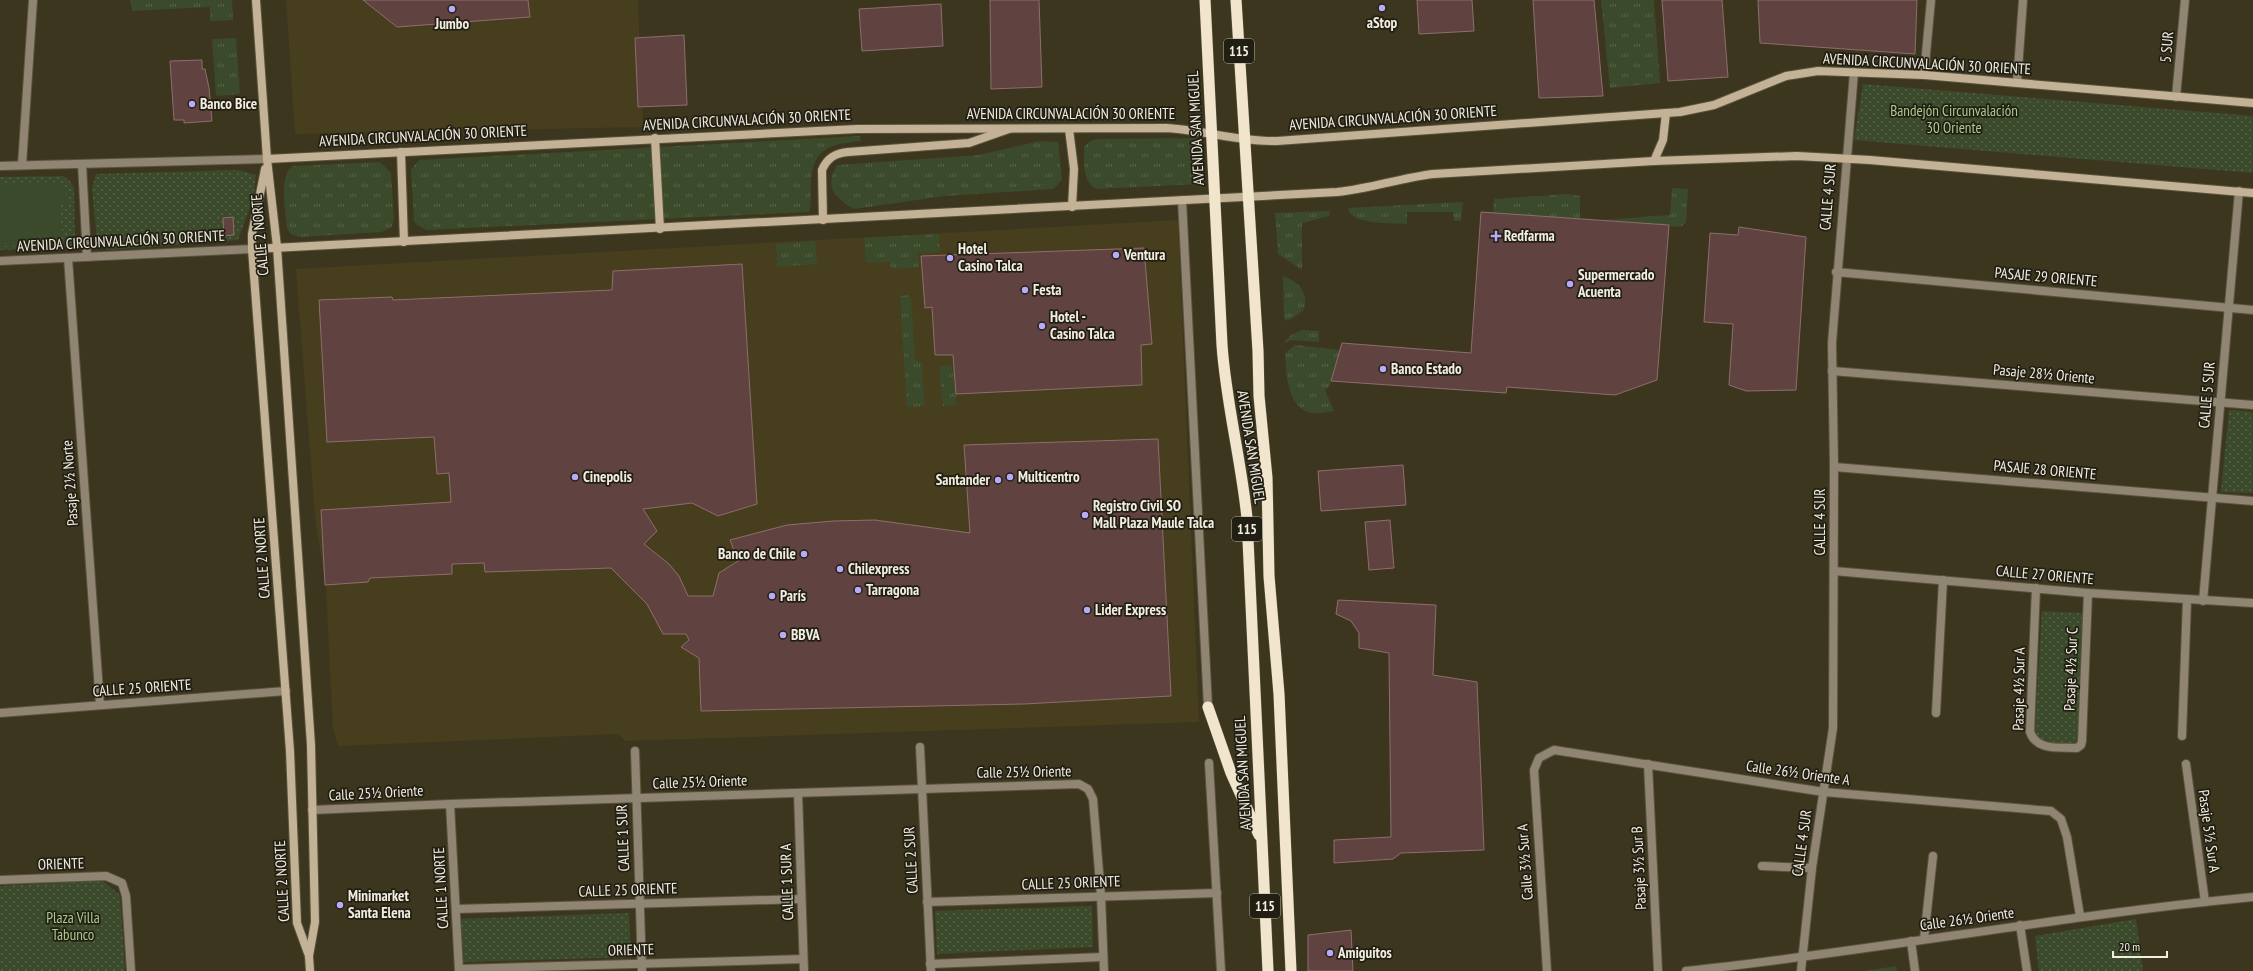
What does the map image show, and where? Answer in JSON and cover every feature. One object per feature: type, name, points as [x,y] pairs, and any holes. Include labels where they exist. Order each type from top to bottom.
[{"type":"highway","name":"AVENIDA SAN MIGUEL","points":[[1205,0],[1224,369],[1240,466],[1246,518],[1268,971]]},
{"type":"highway","name":"AVENIDA SAN MIGUEL","points":[[1236,0],[1243,138],[1258,351],[1258,396],[1267,478],[1269,576],[1279,694],[1291,971]]},
{"type":"highway","points":[[1208,707],[1231,773],[1262,840]]},
{"type":"main road","name":"CALLE 2 NORTE","points":[[256,0],[267,158],[277,247],[311,745],[315,922],[309,956],[310,971]]},
{"type":"main road","name":"AVENIDA CIRCUNVALACIÓN 30 ORIENTE","points":[[267,158],[857,129],[1166,128],[1211,133],[1243,138],[1257,142],[1278,141],[1666,113],[1714,105],[1786,76],[1802,72],[1854,72],[1924,75],[2253,103]]},
{"type":"main road","points":[[1654,161],[1658,156],[1663,140],[1666,113]]},
{"type":"main road","points":[[823,220],[822,170],[824,164],[834,155],[841,153],[969,143],[986,139],[1011,128]]},
{"type":"main road","points":[[1069,129],[1074,169],[1072,207]]},
{"type":"main road","points":[[654,138],[660,229]]},
{"type":"main road","points":[[401,152],[404,242]]},
{"type":"main road","name":"AVENIDA CIRCUNVALACIÓN 30 ORIENTE","points":[[252,250],[277,247],[660,229],[1248,197],[1354,190],[1433,174],[1770,156],[1846,158],[2253,193]]},
{"type":"main road","name":"CALLE 2 NORTE","points":[[267,158],[252,234],[252,250],[286,691],[297,923],[309,956]]},
{"type":"street","points":[[22,165],[33,0]]},
{"type":"street","points":[[1924,75],[1931,0]]},
{"type":"street","points":[[2017,83],[2023,0]]},
{"type":"street","name":"5 SUR","points":[[2176,97],[2185,0]]},
{"type":"street","name":"CALLE 4 SUR","points":[[1801,971],[1812,868],[1833,728],[1834,467],[1832,371],[1836,272],[1854,72]]},
{"type":"street","name":"AVENIDA CIRCUNVALACIÓN 30 ORIENTE","points":[[0,166],[267,158]]},
{"type":"street","points":[[82,164],[87,258]]},
{"type":"street","name":"CALLE 5 SUR","points":[[2203,601],[2239,191]]},
{"type":"street","name":"AVENIDA SAN MIGUEL","points":[[1182,200],[1208,707]]},
{"type":"street","name":"AVENIDA CIRCUNVALACIÓN 30 ORIENTE","points":[[0,261],[252,250]]},
{"type":"street","name":"Pasaje 2½ Norte","points":[[68,258],[100,705]]},
{"type":"street","name":"PASAJE 29 ORIENTE","points":[[1836,272],[2253,310]]},
{"type":"street","name":"Pasaje 28½ Oriente","points":[[1832,371],[2253,405]]},
{"type":"street","name":"PASAJE 28 ORIENTE","points":[[1834,467],[2253,501]]},
{"type":"street","name":"CALLE 27 ORIENTE","points":[[1834,571],[2088,593],[2253,603]]},
{"type":"street","points":[[1936,713],[1943,580]]},
{"type":"street","name":"Pasaje 4½ Sur A","points":[[2036,588],[2030,732],[2033,740],[2039,745],[2076,748],[2081,746]]},
{"type":"street","name":"Pasaje 4½ Sur C","points":[[2081,746],[2088,593]]},
{"type":"street","points":[[2182,736],[2187,600]]},
{"type":"street","name":"CALLE 25 ORIENTE","points":[[0,712],[286,691]]},
{"type":"street","name":"CALLE 2 SUR","points":[[920,747],[930,967]]},
{"type":"street","name":"Calle 26½ Oriente A","points":[[1544,754],[1560,750],[1824,792],[2051,811],[2061,819],[2067,837],[2080,916]]},
{"type":"street","name":"CALLE 1 SUR","points":[[635,751],[642,968]]},
{"type":"street","name":"Calle 3½ Sur A","points":[[1544,754],[1536,764],[1534,777],[1547,971]]},
{"type":"street","points":[[1209,763],[1221,971]]},
{"type":"street","name":"Pasaje 3½ Sur B","points":[[1648,764],[1658,971]]},
{"type":"street","name":"Pasaje 5½ Sur A","points":[[2186,764],[2205,902]]},
{"type":"street","name":"Calle 25½ Oriente","points":[[312,810],[798,792],[1074,784],[1088,789],[1094,799],[1101,896]]},
{"type":"street","name":"CALLE 1 SUR A","points":[[798,792],[804,971]]},
{"type":"street","name":"CALLE 1 NORTE","points":[[450,804],[459,970]]},
{"type":"street","points":[[1924,940],[1933,856]]},
{"type":"street","points":[[1762,866],[1812,868]]},
{"type":"street","name":"ORIENTE","points":[[0,880],[106,876],[122,883],[126,896],[131,971]]},
{"type":"street","name":"CALLE 25 ORIENTE","points":[[927,902],[1216,893]]},
{"type":"street","points":[[1101,896],[1104,971]]},
{"type":"street","name":"Calle 26½ Oriente","points":[[1686,971],[1802,958],[2080,916],[2253,897]]},
{"type":"street","name":"CALLE 25 ORIENTE","points":[[456,909],[801,899]]},
{"type":"street","points":[[2020,925],[2027,971]]},
{"type":"street","points":[[1911,941],[1915,971]]},
{"type":"street","points":[[930,967],[1103,956]]},
{"type":"street","name":"ORIENTE","points":[[459,970],[642,968],[803,959]]},
{"type":"shaded area","points":[[286,0],[638,0],[643,127],[295,134]]},
{"type":"shaded area","points":[[1178,220],[1199,722],[625,741],[618,734],[338,746],[333,729],[326,589],[315,516],[296,269]]},
{"type":"green space","points":[[130,0],[232,0],[233,20],[210,21],[210,7],[132,11]]},
{"type":"green space","points":[[1601,0],[1654,0],[1660,83],[1610,88]]},
{"type":"green space","points":[[236,38],[240,94],[216,96],[212,39]]},
{"type":"green space","name":"Bandejón Circunvalación 30 Oriente","points":[[1863,84],[2253,116],[2253,173],[1854,140]]},
{"type":"green space","points":[[860,136],[861,141],[833,146],[820,154],[815,161],[812,170],[809,212],[427,230],[417,225],[414,221],[411,170],[419,160]]},
{"type":"green space","points":[[1200,138],[1202,141],[1201,184],[1096,189],[1091,185],[1086,176],[1084,165],[1084,147],[1090,141],[1096,139]]},
{"type":"green space","points":[[1040,141],[1058,142],[1062,180],[1053,189],[945,196],[854,209],[836,196],[831,185],[831,179],[837,165],[979,155]]},
{"type":"green space","points":[[380,162],[391,173],[394,220],[391,228],[381,232],[299,237],[291,234],[287,228],[284,185],[288,171],[293,166]]},
{"type":"green space","points":[[238,170],[256,175],[253,199],[238,240],[108,250],[97,241],[92,188],[96,174]]},
{"type":"green space","points":[[63,176],[70,181],[74,188],[75,248],[0,250],[0,177]]},
{"type":"green space","points":[[54,182],[66,192],[67,204],[60,205],[62,232],[55,239],[55,245],[0,246],[0,183]]},
{"type":"green space","points":[[1672,188],[1688,189],[1686,222],[1681,227],[1602,220],[1670,215]]},
{"type":"green space","points":[[1567,194],[1580,196],[1580,219],[1493,213],[1494,199]]},
{"type":"green space","points":[[1463,202],[1461,221],[1454,221],[1453,212],[1407,212],[1407,224],[1373,222],[1356,218],[1350,214],[1348,208]]},
{"type":"green space","points":[[1330,212],[1329,216],[1302,223],[1302,270],[1278,254],[1275,213]]},
{"type":"green space","points":[[939,234],[940,252],[918,253],[919,267],[891,269],[890,262],[866,263],[864,238]]},
{"type":"green space","points":[[815,241],[817,264],[777,267],[776,244]]},
{"type":"green space","points":[[1283,276],[1294,281],[1302,289],[1305,299],[1303,311],[1288,321],[1284,319]]},
{"type":"green space","points":[[908,295],[911,299],[915,359],[922,363],[925,406],[907,407],[900,296]]},
{"type":"green space","points":[[1302,330],[1319,331],[1319,342],[1291,340],[1285,343],[1284,342],[1291,335]]},
{"type":"green space","points":[[1295,345],[1340,350],[1330,386],[1325,390],[1334,411],[1312,413],[1297,405],[1287,379],[1285,353]]},
{"type":"green space","points":[[952,365],[957,405],[943,406],[939,367]]},
{"type":"green space","points":[[2229,410],[2253,412],[2253,493],[2221,492]]},
{"type":"green space","points":[[2042,611],[2084,613],[2078,747],[2034,744]]},
{"type":"green space","name":"Plaza Villa Tabunco","points":[[102,880],[120,895],[125,971],[0,971],[0,886]]},
{"type":"green space","points":[[1092,906],[1093,947],[937,954],[935,911]]},
{"type":"green space","points":[[629,913],[631,957],[462,962],[460,919]]},
{"type":"green space","points":[[2136,919],[2143,971],[2039,971],[2035,936]]},
{"type":"green space","points":[[1896,966],[1897,971],[1864,971]]},
{"type":"building","name":"Jumbo","points":[[363,0],[528,0],[530,17],[397,27]]},
{"type":"building","points":[[990,0],[1039,0],[1042,87],[991,89]]},
{"type":"building","points":[[1417,0],[1472,0],[1474,31],[1419,34]]},
{"type":"building","points":[[1533,0],[1594,0],[1603,96],[1539,98]]},
{"type":"building","points":[[1662,0],[1722,0],[1728,77],[1668,81]]},
{"type":"building","points":[[1758,0],[1917,0],[1915,54],[1760,43]]},
{"type":"building","points":[[941,4],[943,46],[862,51],[859,9]]},
{"type":"building","points":[[684,35],[687,105],[638,107],[635,38]]},
{"type":"building","name":"Banco Bice","points":[[202,60],[202,69],[205,69],[209,88],[212,121],[184,123],[184,120],[174,120],[170,61]]},
{"type":"building","name":"Supermercado Acuenta","points":[[1481,212],[1669,225],[1657,380],[1615,395],[1507,387],[1506,393],[1331,381],[1342,343],[1471,353]]},
{"type":"building","points":[[233,217],[234,235],[224,236],[223,218]]},
{"type":"building","points":[[1739,227],[1806,237],[1796,390],[1746,391],[1729,385],[1733,324],[1704,322],[1710,233],[1738,235]]},
{"type":"building","name":"Hotel - Casino Talca","points":[[1144,248],[1152,344],[1141,345],[1142,385],[956,394],[953,355],[935,355],[932,307],[925,308],[921,256]]},
{"type":"building","points":[[742,264],[757,504],[718,516],[692,503],[643,509],[657,531],[644,544],[669,564],[679,576],[688,596],[713,596],[719,573],[738,561],[730,540],[787,525],[833,521],[875,520],[970,533],[964,445],[1158,439],[1171,696],[1024,704],[701,711],[699,658],[681,647],[689,640],[686,634],[663,634],[647,604],[611,568],[485,572],[484,563],[452,564],[452,574],[370,578],[368,582],[325,585],[321,510],[451,502],[449,473],[437,474],[434,437],[327,442],[319,300],[392,297],[393,300],[612,290],[613,271]]},
{"type":"building","points":[[1403,465],[1406,505],[1321,511],[1318,471]]},
{"type":"building","points":[[1390,520],[1394,568],[1369,570],[1365,522]]},
{"type":"building","points":[[1338,600],[1436,605],[1433,675],[1477,682],[1484,850],[1401,853],[1393,859],[1334,863],[1334,840],[1391,837],[1389,653],[1359,648],[1359,633],[1351,621],[1336,614]]},
{"type":"building","name":"Amiguitos","points":[[1351,930],[1353,971],[1308,971],[1308,935]]},
{"type":"place","name":"aStop","points":[[1382,8]]},
{"type":"place","name":"Jumbo","points":[[452,9]]},
{"type":"place","name":"Banco Bice","points":[[192,104]]},
{"type":"place","name":"Redfarma","points":[[1496,236]]},
{"type":"place","name":"Ventura","points":[[1116,255]]},
{"type":"place","name":"Hotel Casino Talca","points":[[950,258]]},
{"type":"place","name":"Supermercado Acuenta","points":[[1570,284]]},
{"type":"place","name":"Festa","points":[[1025,290]]},
{"type":"place","name":"Hotel - Casino Talca","points":[[1042,326]]},
{"type":"place","name":"Banco Estado","points":[[1383,369]]},
{"type":"place","name":"Cinepolis","points":[[575,477]]},
{"type":"place","name":"Multicentro","points":[[1010,477]]},
{"type":"place","name":"Santander","points":[[998,480]]},
{"type":"place","name":"Registro Civil SO Mall Plaza Maule Talca","points":[[1085,515]]},
{"type":"place","name":"Banco de Chile","points":[[804,554]]},
{"type":"place","name":"Chilexpress","points":[[840,569]]},
{"type":"place","name":"Tarragona","points":[[858,590]]},
{"type":"place","name":"París","points":[[772,596]]},
{"type":"place","name":"Lider Express","points":[[1087,610]]},
{"type":"place","name":"BBVA","points":[[783,635]]},
{"type":"place","name":"Minimarket Santa Elena","points":[[340,905]]},
{"type":"place","name":"Amiguitos","points":[[1330,953]]}]
